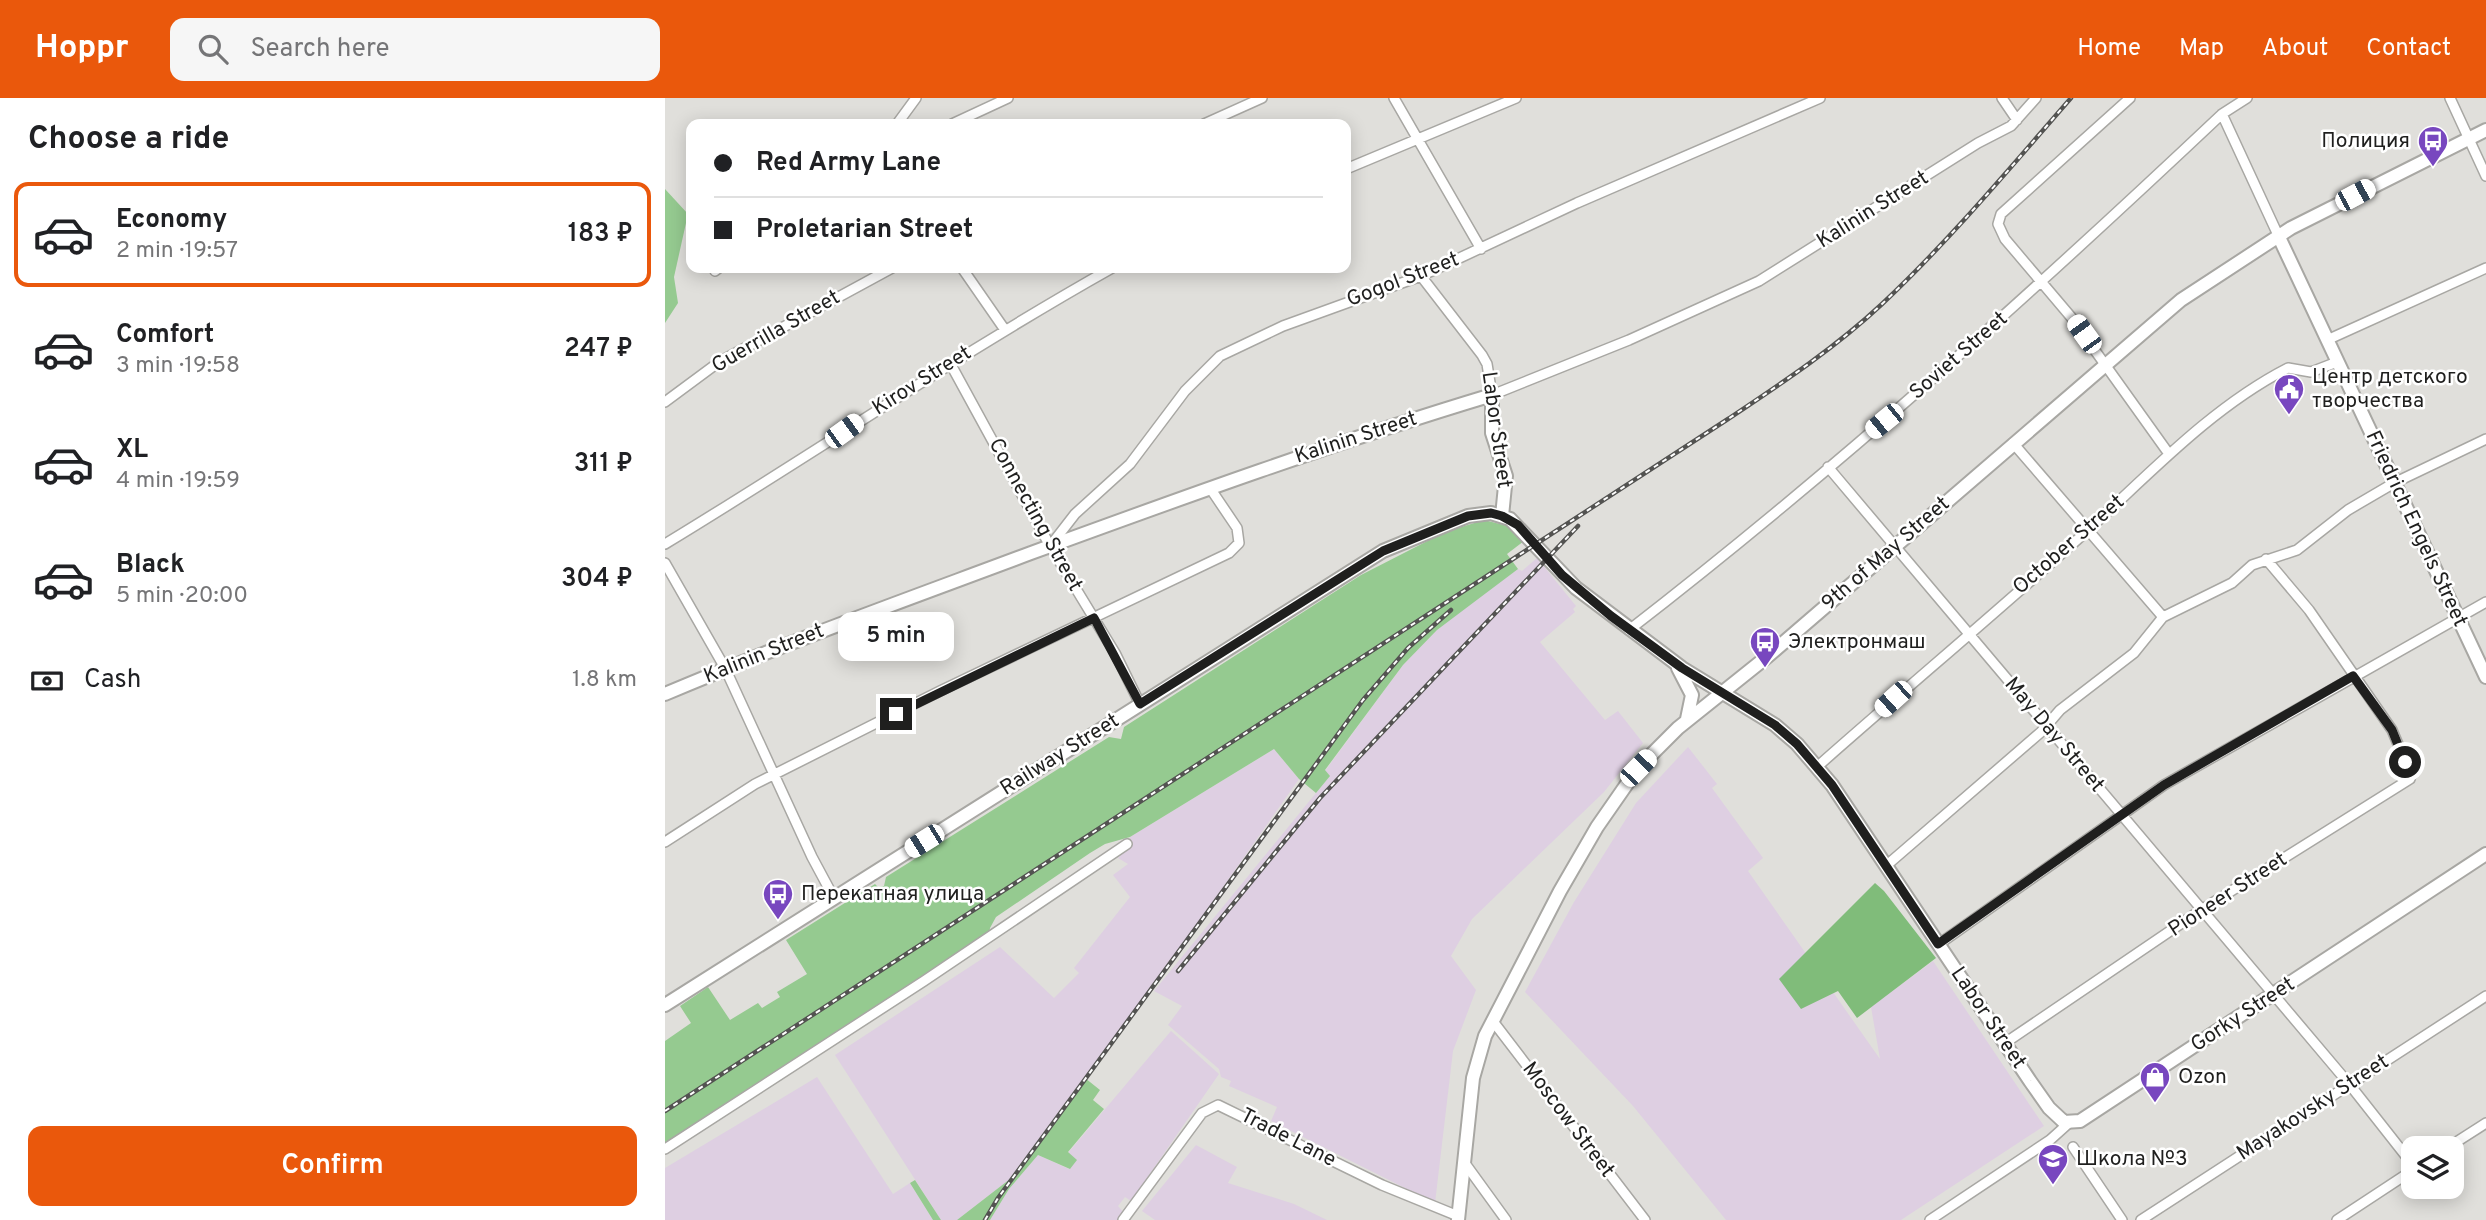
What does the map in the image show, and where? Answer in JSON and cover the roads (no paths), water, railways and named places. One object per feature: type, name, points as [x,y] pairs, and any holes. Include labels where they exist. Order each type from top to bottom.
[{"type":"street","points":[[901,119],[916,98]]},
{"type":"street","points":[[963,119],[1007,98]]},
{"type":"street","points":[[1215,119],[1262,98]]},
{"type":"street","points":[[1394,98],[1481,249]]},
{"type":"street","points":[[1351,167],[1516,98]]},
{"type":"street","name":"Gogol Street","points":[[1050,546],[1075,513],[1130,464],[1185,391],[1220,356],[1283,326],[1421,276],[1577,203],[1820,98]]},
{"type":"street","points":[[2003,98],[2017,120],[2036,98]]},
{"type":"street","points":[[2130,98],[2001,214],[1999,230],[2071,317],[2169,454]]},
{"type":"street","name":"Soviet Street","points":[[1629,630],[1947,369],[2222,114],[2247,98]]},
{"type":"street","points":[[2450,98],[2486,176]]},
{"type":"street","name":"Friedrich Engels Street","points":[[2222,114],[2486,677]]},
{"type":"street","name":"Kalinin Street","points":[[665,694],[725,668],[1050,546],[1367,433],[1492,395],[1629,340],[1759,281],[2017,120]]},
{"type":"street","name":"9th of May Street","points":[[1458,1218],[1473,1079],[1492,1020],[1560,891],[1615,798],[1638,768],[1686,721],[1894,547],[2181,300],[2278,235],[2486,130]]},
{"type":"street","points":[[2327,340],[2486,268]]},
{"type":"street","name":"Guerrilla Street","points":[[665,402],[719,362],[883,273]]},
{"type":"street","points":[[965,273],[1005,330]]},
{"type":"street","name":"Kirov Street","points":[[665,544],[807,457],[950,363],[1103,273]]},
{"type":"street","name":"Labor Street","points":[[1421,276],[1487,364],[1492,395],[1492,433],[1506,476],[1502,516],[1518,525],[1576,588],[1629,630],[1674,662],[1775,725],[1818,766],[2049,1108],[2057,1118],[2070,1122]]},
{"type":"street","name":"October Street","points":[[1818,766],[2169,454],[2250,390],[2281,372],[2295,368],[2311,372],[2337,362]]},
{"type":"street","name":"Connecting Street","points":[[950,363],[1140,704]]},
{"type":"street","points":[[1466,402],[1482,413],[1492,433]]},
{"type":"street","points":[[1887,865],[2060,710],[2134,653],[2162,617],[2232,583],[2252,565],[2297,550],[2348,510],[2394,483],[2486,439]]},
{"type":"street","points":[[2013,443],[2162,617]]},
{"type":"street","name":"May Day Street","points":[[1828,467],[2350,1084],[2401,1152]]},
{"type":"street","points":[[665,842],[755,784],[1235,548],[1240,539],[1237,528],[1210,488]]},
{"type":"street","name":"Railway Street","points":[[665,1005],[1383,551],[1468,516],[1491,513],[1502,516]]},
{"type":"street","points":[[2266,559],[2309,610],[2353,676]]},
{"type":"street","points":[[665,564],[725,668],[834,898]]},
{"type":"street","points":[[1938,944],[2190,769],[2486,602]]},
{"type":"street","points":[[1674,662],[1689,684],[1692,695],[1686,721]]},
{"type":"street","name":"Pioneer Street","points":[[2005,1043],[2201,910],[2406,783],[2411,775],[2392,730],[2353,676]]},
{"type":"street","points":[[665,1149],[924,981],[1127,844]]},
{"type":"street","name":"Gorky Street","points":[[1930,1220],[2050,1140],[2070,1122],[2080,1121],[2486,854]]},
{"type":"street","name":"Mayakovsky Street","points":[[2141,1220],[2486,996]]},
{"type":"street","name":"Moscow Street","points":[[1492,1020],[1645,1220]]},
{"type":"street","name":"Trade Lane","points":[[1123,1220],[1202,1113],[1219,1105],[1382,1185],[1458,1218]]},
{"type":"street","points":[[2464,1137],[2486,1123]]},
{"type":"street","points":[[2073,1147],[2122,1220]]},
{"type":"street","points":[[1463,1161],[1506,1220]]},
{"type":"street","points":[[2337,1220],[2401,1176]]},
{"type":"railway","points":[[665,1111],[1728,419],[1808,364],[1864,320],[1932,255],[2071,98]]},
{"type":"railway","points":[[1178,971],[1320,798],[1578,526]]},
{"type":"railway","points":[[985,1220],[998,1198],[1363,700],[1408,648],[1451,610]]},
{"type":"place","name":"Полиция","points":[[2433,168]]},
{"type":"place","name":"Центр детского творчества","points":[[2289,416]]},
{"type":"place","name":"Электронмаш","points":[[1765,669]]},
{"type":"place","name":"Перекатная улица","points":[[778,921]]},
{"type":"place","name":"Ozon","points":[[2155,1104]]},
{"type":"place","name":"Школа №3","points":[[2053,1186]]}]
